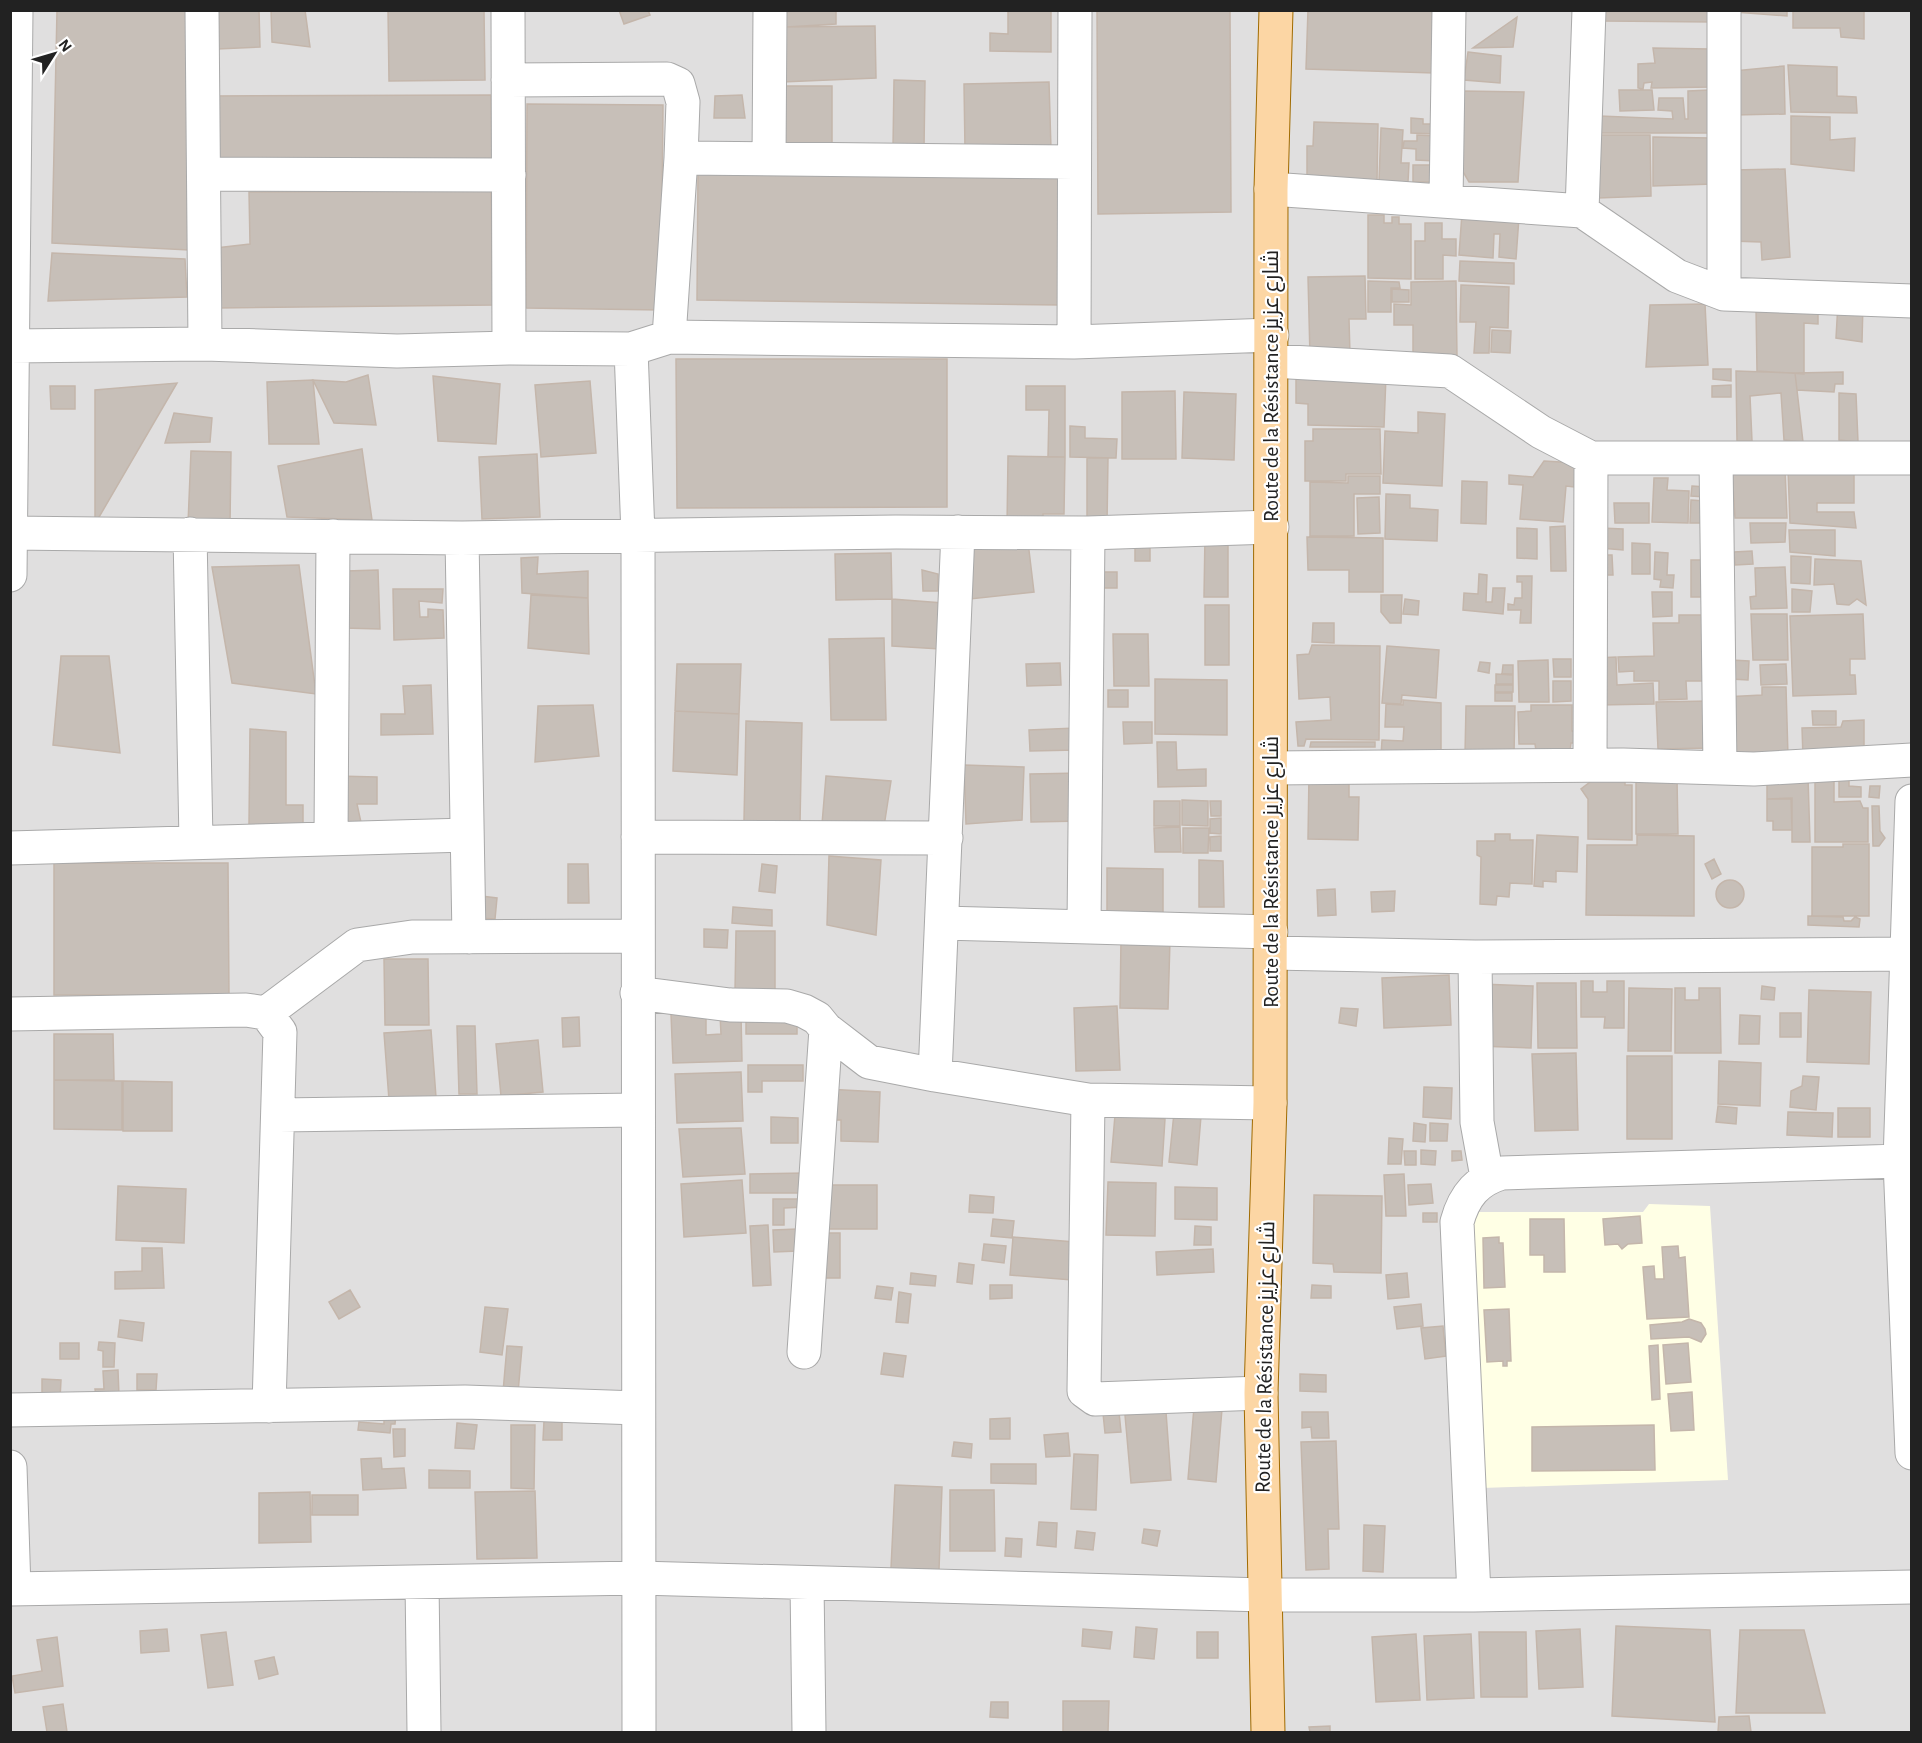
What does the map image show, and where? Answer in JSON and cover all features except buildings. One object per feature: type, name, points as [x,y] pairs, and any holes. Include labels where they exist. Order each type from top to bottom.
[{"type":"main road","name":"Route de la Résistance شارع عزيز","points":[[1268,1732],[1261,1393],[1270,1103],[1272,943],[1271,189],[1276,10]]},
{"type":"street","points":[[10,575],[16,10]]},
{"type":"street","points":[[202,10],[205,344]]},
{"type":"street","points":[[508,10],[508,348]]},
{"type":"street","points":[[769,159],[770,10]]},
{"type":"street","points":[[1074,342],[1075,10]]},
{"type":"street","points":[[1446,201],[1449,10]]},
{"type":"street","points":[[1582,211],[1589,10]]},
{"type":"street","points":[[1724,10],[1724,294]]},
{"type":"street","points":[[508,80],[667,79],[678,84],[683,102],[669,337]]},
{"type":"street","points":[[681,158],[1074,162]]},
{"type":"street","points":[[204,174],[509,175]]},
{"type":"street","points":[[1271,189],[1582,211],[1677,276],[1724,294],[1911,301]]},
{"type":"street","points":[[11,346],[205,344],[397,351],[508,348],[631,349],[669,337],[1074,342],[1272,348],[1450,371],[1541,432],[1591,459],[1911,458]]},
{"type":"street","points":[[631,349],[638,535],[639,1732]]},
{"type":"street","points":[[1716,458],[1720,768]]},
{"type":"street","points":[[1590,765],[1591,459]]},
{"type":"street","points":[[11,533],[462,538],[1088,532],[1272,527]]},
{"type":"street","points":[[935,1075],[958,532]]},
{"type":"street","points":[[1084,927],[1088,532]]},
{"type":"street","points":[[190,534],[196,841]]},
{"type":"street","points":[[331,837],[333,537]]},
{"type":"street","points":[[462,538],[469,937]]},
{"type":"street","points":[[1271,768],[1590,765],[1754,769],[1911,760]]},
{"type":"street","points":[[1911,801],[1909,954],[1900,1161],[1911,1453]]},
{"type":"street","points":[[10,848],[331,837],[467,835]]},
{"type":"street","points":[[638,837],[946,838]]},
{"type":"street","points":[[942,923],[1084,927],[1474,957],[1909,954]]},
{"type":"street","points":[[10,1014],[246,1010],[266,1012],[357,945],[412,937],[637,936]]},
{"type":"street","points":[[1474,957],[1477,1122],[1487,1177]]},
{"type":"street","points":[[637,993],[730,1005],[787,1006],[817,1018],[826,1029],[869,1062],[935,1075],[1088,1100],[1270,1103]]},
{"type":"street","points":[[266,1012],[280,1032],[269,1406]]},
{"type":"street","points":[[804,1352],[826,1029]]},
{"type":"street","points":[[1088,1100],[1084,1391],[1095,1399],[1261,1393]]},
{"type":"street","points":[[279,1114],[637,1110]]},
{"type":"street","points":[[1474,1594],[1457,1222],[1466,1198],[1475,1186],[1487,1177],[1502,1173],[1900,1161]]},
{"type":"street","points":[[10,1410],[465,1402],[638,1408]]},
{"type":"street","points":[[10,1467],[12,1589],[639,1578],[1265,1595],[1911,1587]]},
{"type":"street","points":[[422,1582],[424,1732]]},
{"type":"street","points":[[807,1583],[809,1732]]},
{"type":"shaded area","points":[[11,11],[1911,11],[1911,1732],[11,1732]]},
{"type":"shaded area","points":[[1649,1204],[1710,1206],[1728,1480],[1482,1488],[1473,1212],[1643,1212]]}]
